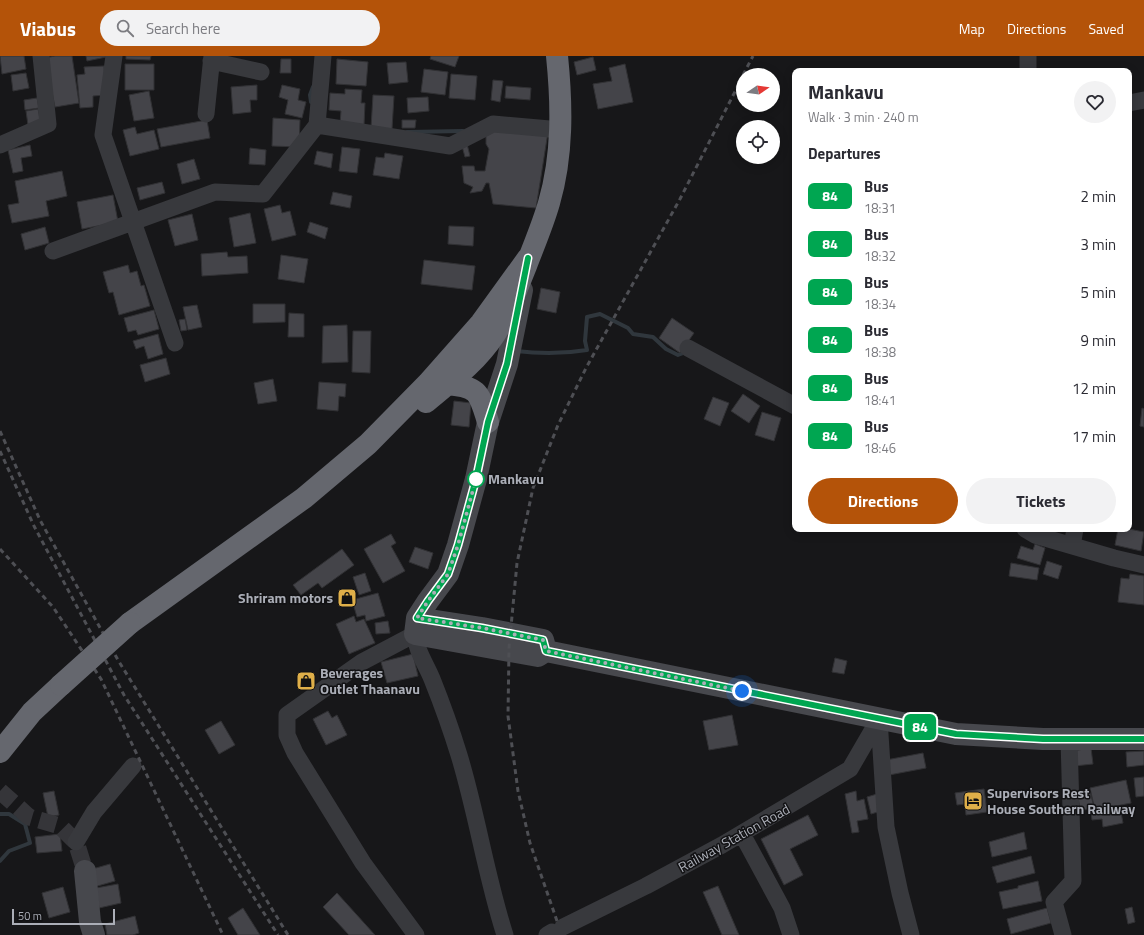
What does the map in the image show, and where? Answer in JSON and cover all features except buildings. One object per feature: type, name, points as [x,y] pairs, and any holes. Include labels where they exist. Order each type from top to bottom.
[{"type":"highway","points":[[0,752],[32,712],[130,623],[304,498],[368,444],[407,416],[474,361],[495,334],[515,294],[549,203],[558,159],[561,130],[561,94],[557,56]]},
{"type":"highway","points":[[368,444],[428,383],[481,323],[528,258]]},
{"type":"highway","points":[[447,384],[472,389],[480,399],[488,422]]},
{"type":"main road","points":[[528,258],[507,364],[488,422],[476,479],[453,559],[448,574],[428,601],[416,626],[538,656],[546,651],[956,734],[1069,739],[1144,739]]},
{"type":"main road","points":[[85,871],[90,922],[94,935]]},
{"type":"street","points":[[0,145],[48,124],[41,56]]},
{"type":"street","points":[[114,56],[103,134],[132,222],[175,343]]},
{"type":"street","points":[[53,251],[215,192],[264,194],[316,125],[323,56]]},
{"type":"street","points":[[1028,56],[1028,68]]},
{"type":"street","points":[[206,114],[211,58],[261,72]]},
{"type":"street","points":[[1132,102],[1144,100]]},
{"type":"street","points":[[316,125],[450,146],[493,124],[561,130]]},
{"type":"street","points":[[688,348],[792,404]]},
{"type":"street","points":[[1030,532],[1035,535],[1072,546],[1144,565]]},
{"type":"street","points":[[1072,546],[1074,532]]},
{"type":"street","points":[[416,626],[287,715],[287,734],[295,753],[363,863],[416,935]]},
{"type":"street","points":[[416,626],[415,643],[432,678],[459,756],[491,887],[505,935]]},
{"type":"street","points":[[879,719],[886,828],[911,935]]},
{"type":"street","name":"Railway Station Road","points":[[554,931],[646,886],[742,834],[850,769],[879,719]]},
{"type":"street","points":[[1063,935],[1054,902],[1073,881],[1069,739]]},
{"type":"street","points":[[76,842],[94,812],[133,766]]},
{"type":"street","points":[[742,834],[782,908],[791,935]]},
{"type":"waterway","points":[[311,102],[310,95],[313,87]]},
{"type":"waterway","points":[[407,132],[463,131]]},
{"type":"waterway","points":[[516,351],[552,353],[587,350],[585,341],[587,317],[600,314],[628,328],[633,334],[653,337],[666,349],[678,355],[686,352]]},
{"type":"waterway","points":[[0,814],[9,814],[25,824],[30,843],[9,851],[0,861]]},
{"type":"tunnel","points":[[0,791],[29,817],[60,826],[76,842],[85,871]]},
{"type":"railway","points":[[747,68],[753,56]]},
{"type":"railway","points":[[557,921],[530,843],[518,791],[508,716],[509,648],[517,563],[533,488],[558,425],[586,368],[680,199],[736,90]]},
{"type":"railway","points":[[0,431],[40,520],[118,660],[288,935]]},
{"type":"railway","points":[[0,451],[34,526],[124,695],[278,935]]},
{"type":"railway","points":[[0,549],[53,607],[101,679],[223,935]]},
{"type":"bus line","name":"84","points":[[528,258],[507,364],[488,422],[476,479],[458,545],[448,574],[417,618],[482,628],[543,640],[546,651],[956,734],[1043,739],[1144,739]]},
{"type":"place","name":"Mankavu","points":[[476,479]]},
{"type":"place","name":"Shriram motors","points":[[347,598]]},
{"type":"place","name":"Beverages Outlet Thaanavu","points":[[306,681]]},
{"type":"place","name":"Supervisors Rest House Southern Railway","points":[[973,801]]},
{"type":"route","points":[[476,479],[458,545],[448,574],[417,618],[482,628],[543,640],[546,651],[742,691]]}]
